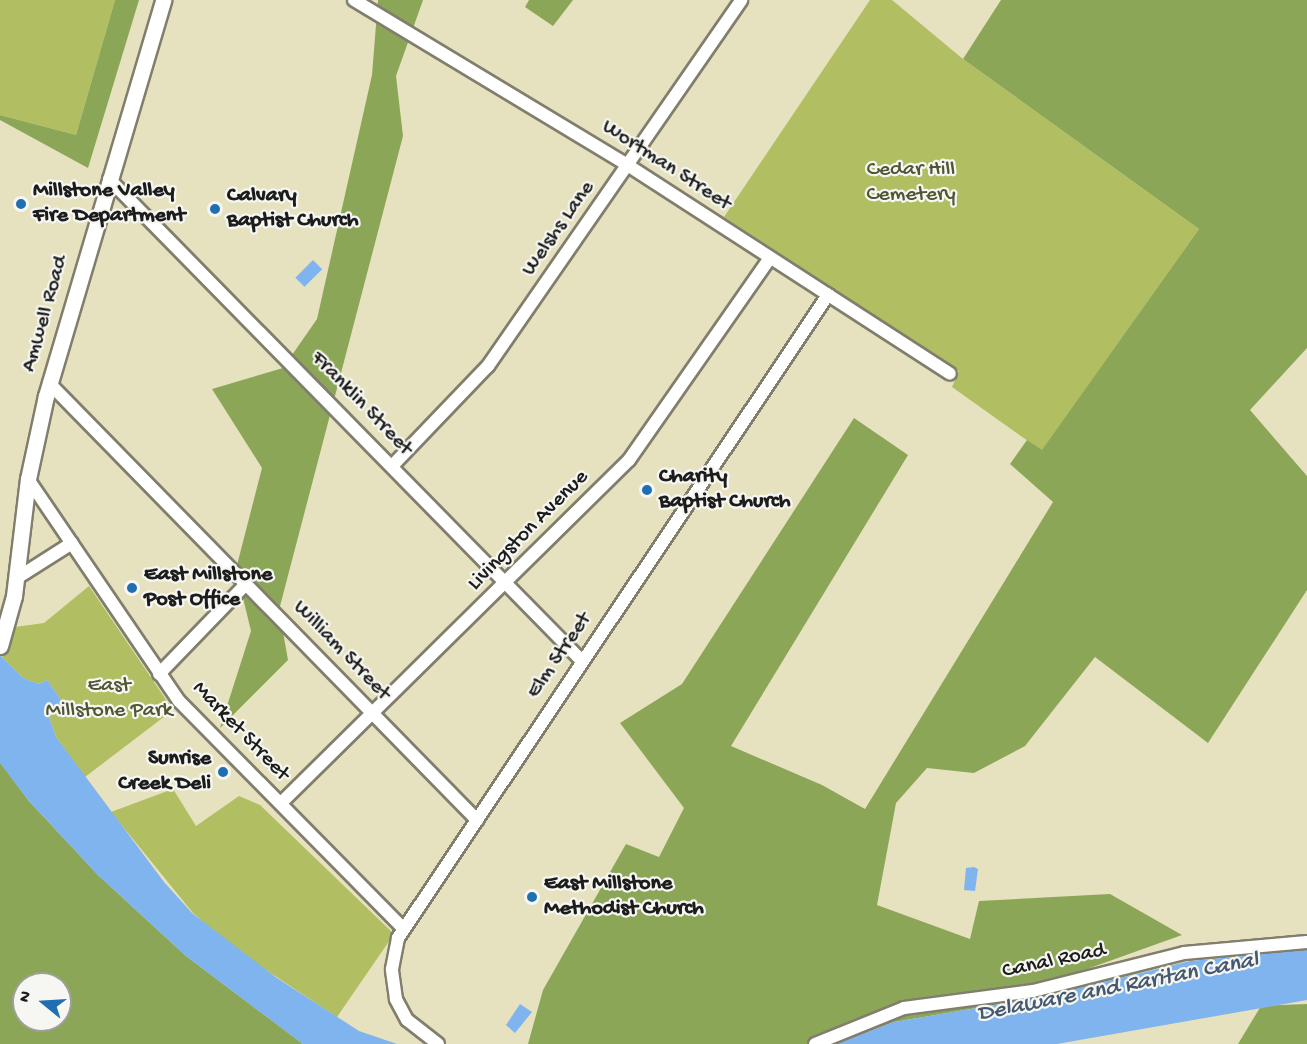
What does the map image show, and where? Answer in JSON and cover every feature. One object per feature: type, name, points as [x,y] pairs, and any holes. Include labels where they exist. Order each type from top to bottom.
[{"type":"main road","name":"Amwell Road","points":[[0,646],[17,578],[28,479],[49,383],[163,0]]},
{"type":"street","name":"Wortman Street","points":[[354,0],[629,166],[950,374]]},
{"type":"street","name":"Welshs Lane","points":[[392,466],[488,366],[629,166],[741,0]]},
{"type":"street","name":"Franklin Street","points":[[109,179],[582,661]]},
{"type":"street","name":"Livingston Avenue","points":[[281,803],[507,583],[641,446],[770,258]]},
{"type":"street","name":"Elm Street","points":[[438,1044],[407,1020],[396,999],[392,969],[398,938],[828,295]]},
{"type":"street","name":"William Street","points":[[49,383],[477,820]]},
{"type":"street","name":"Market Street","points":[[28,479],[159,675],[179,701],[404,929]]},
{"type":"street","points":[[17,578],[72,543]]},
{"type":"street","points":[[159,675],[245,585]]},
{"type":"street","name":"Canal Road","points":[[815,1044],[904,1008],[1033,991],[1184,953],[1307,942]]},
{"type":"green space","points":[[0,0],[115,0],[76,135],[0,115]]},
{"type":"green space","points":[[115,0],[139,0],[88,168],[0,120],[0,115],[76,135]]},
{"type":"green space","points":[[378,0],[423,0],[396,76],[403,136],[279,610],[288,660],[220,728],[251,631],[236,569],[262,468],[212,389],[283,368],[317,319],[372,75]]},
{"type":"green space","points":[[529,0],[573,0],[553,26],[525,7]]},
{"type":"green space","name":"Cedar Hill Cemetery","points":[[870,0],[892,0],[963,59],[1199,229],[1042,451],[952,387],[959,371],[724,217]]},
{"type":"green space","points":[[1001,0],[1307,0],[1307,348],[1250,410],[1307,476],[1307,590],[1208,743],[1095,657],[1025,746],[974,773],[927,768],[896,803],[877,905],[970,939],[979,901],[1110,894],[1182,935],[1062,978],[1042,997],[894,1022],[835,1044],[528,1044],[543,990],[626,844],[659,857],[684,808],[620,723],[682,684],[854,418],[908,455],[731,746],[822,785],[865,809],[1053,502],[1010,464],[1027,440],[1042,450],[1199,229],[963,59]]},
{"type":"green space","name":"East Millstone Park","points":[[89,586],[173,710],[85,777],[56,737],[49,717],[64,704],[47,680],[39,684],[23,678],[2,657],[15,627],[44,623]]},
{"type":"green space","points":[[0,762],[28,800],[98,875],[186,956],[303,1044],[0,1044]]},
{"type":"green space","points":[[173,789],[196,826],[239,796],[260,805],[394,934],[337,1017],[236,950],[193,913],[111,812]]},
{"type":"green space","points":[[1307,1004],[1307,1044],[1238,1044],[1261,1006]]},
{"type":"water","points":[[313,260],[322,269],[305,287],[295,278]]},
{"type":"water","points":[[0,655],[23,678],[39,684],[47,680],[64,704],[49,717],[56,737],[164,882],[192,913],[277,978],[359,1031],[397,1044],[303,1044],[186,956],[98,875],[28,800],[0,763]]},
{"type":"water","points":[[966,868],[978,869],[975,891],[964,890]]},
{"type":"water","name":"Delaware and Raritan Canal","points":[[1307,950],[1307,1000],[1057,1044],[835,1044],[894,1022],[1042,997],[1190,961]]},
{"type":"water","points":[[520,1004],[532,1012],[515,1033],[506,1025]]},
{"type":"place","name":"Millstone Valley Fire Department","points":[[21,204]]},
{"type":"place","name":"Calvary Baptist Church","points":[[215,209]]},
{"type":"place","name":"Charity Baptist Church","points":[[647,490]]},
{"type":"place","name":"East Millstone Post Office","points":[[132,588]]},
{"type":"place","name":"Sunrise Creek Deli","points":[[223,772]]},
{"type":"place","name":"East Millstone Methodist Church","points":[[532,897]]}]
